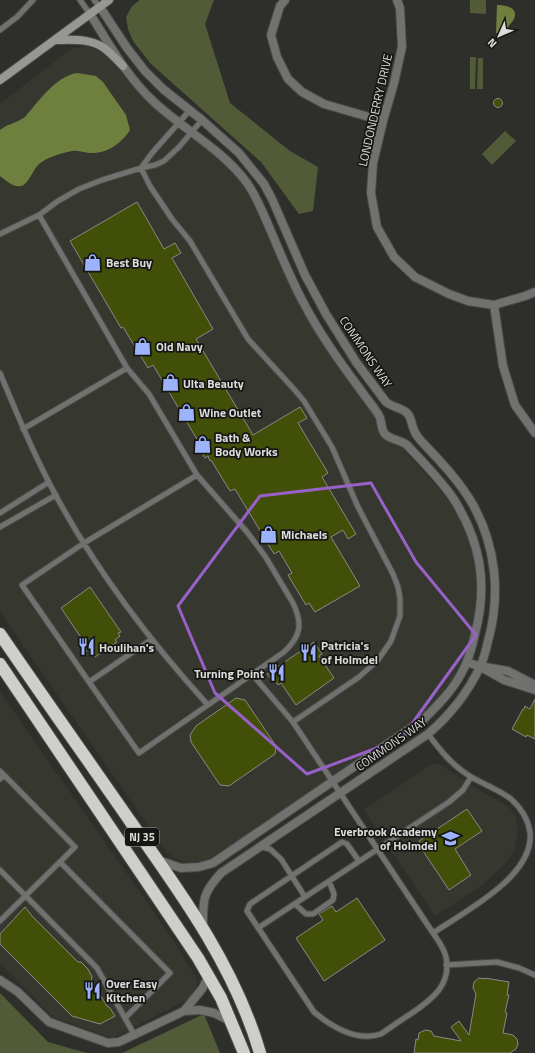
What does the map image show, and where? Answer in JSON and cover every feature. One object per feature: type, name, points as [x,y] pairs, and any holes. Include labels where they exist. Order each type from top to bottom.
[{"type":"highway","name":"NJ 35","points":[[0,634],[158,860],[202,928],[225,968],[239,998],[260,1053]]},
{"type":"highway","name":"NJ 35","points":[[0,664],[209,976],[221,998],[244,1053]]},
{"type":"main road","points":[[0,80],[109,0]]},
{"type":"main road","points":[[55,40],[81,40],[98,44],[105,48],[123,66]]},
{"type":"street","points":[[284,0],[280,6],[271,35],[277,57],[288,79],[302,92],[324,104],[383,121]]},
{"type":"street","name":"LONDONDERRY DRIVE","points":[[396,0],[400,8],[402,47],[373,163],[371,193],[377,227],[394,258],[415,277],[449,294],[468,301],[494,305],[535,292]]},
{"type":"street","name":"COMMONS WAY","points":[[100,7],[127,48],[145,71],[163,89],[202,120],[239,153],[264,184],[306,275],[326,314],[356,362],[386,402],[391,406],[408,413],[416,434],[452,474],[473,504],[482,522],[495,575],[495,607],[491,631],[481,667],[466,691],[441,723],[428,734],[221,873],[210,886],[203,902],[202,928]]},
{"type":"street","name":"COMMONS WAY","points":[[90,14],[123,66],[144,92],[164,111],[180,122],[229,163],[238,172],[252,191],[302,300],[325,340],[348,375],[379,416],[384,432],[387,436],[403,441],[408,445],[443,484],[460,510],[475,545],[482,585],[478,623],[467,662],[454,686],[436,708],[424,718],[213,863],[199,867],[181,868],[158,860]]},
{"type":"street","points":[[494,305],[503,366],[515,405],[535,433]]},
{"type":"street","points":[[467,662],[481,667],[504,680],[535,690]]},
{"type":"street","points":[[481,667],[508,671],[535,685]]},
{"type":"street","points":[[184,1011],[202,989],[209,976]]},
{"type":"street","points":[[0,980],[12,987],[42,1016],[54,1024],[112,1043],[135,1036],[184,1011],[200,1010],[214,1013],[232,1023]]},
{"type":"lane","points":[[0,30],[17,17],[33,0]]},
{"type":"lane","points":[[80,0],[90,14]]},
{"type":"lane","points":[[94,0],[100,7]]},
{"type":"lane","points":[[141,168],[152,152],[190,110]]},
{"type":"lane","points":[[0,234],[39,215],[58,201],[79,189],[164,161],[202,120]]},
{"type":"lane","points":[[141,168],[150,186],[172,219],[190,240],[248,339],[293,388],[312,414],[332,447],[358,507],[393,574],[398,587],[400,598],[400,616],[391,641],[378,660],[359,677],[293,722]]},
{"type":"lane","points":[[39,215],[127,368],[149,394],[197,475],[242,526],[265,556],[297,611],[299,620],[297,637],[292,645],[284,652],[207,704],[139,753],[22,585],[84,543],[197,475]]},
{"type":"lane","points":[[23,429],[127,368]]},
{"type":"lane","points":[[0,373],[23,429],[49,482],[84,543],[115,591],[185,680],[207,704]]},
{"type":"lane","points":[[0,513],[49,482]]},
{"type":"lane","points":[[0,527],[56,495]]},
{"type":"lane","points":[[89,682],[152,639]]},
{"type":"lane","points":[[252,674],[293,722],[378,848],[444,952],[446,965],[445,976],[440,988],[430,1000],[381,1034],[368,1036],[340,1030],[326,1022],[314,1012],[247,911],[247,907],[250,904],[342,842],[347,844],[359,861]]},
{"type":"lane","points":[[428,734],[448,759],[457,767],[471,777],[505,795],[520,808],[526,818],[529,830],[528,848],[524,859],[504,885],[433,933]]},
{"type":"lane","points":[[0,770],[75,847],[0,921]]},
{"type":"lane","points":[[0,779],[4,775]]},
{"type":"lane","points":[[258,928],[454,798],[463,790],[471,777]]},
{"type":"lane","points":[[260,847],[270,849],[276,853],[305,897]]},
{"type":"lane","points":[[60,862],[170,973],[125,1018]]},
{"type":"lane","points":[[0,870],[98,968],[135,1036]]},
{"type":"lane","points":[[295,904],[303,912],[310,915],[331,902],[334,897],[328,881]]},
{"type":"lane","points":[[446,965],[497,962],[519,968],[535,975]]},
{"type":"highlighted area","points":[[371,483],[416,562],[476,635],[401,739],[307,774],[215,693],[178,606],[260,496]]},
{"type":"shaded area","points":[[140,0],[214,0],[205,24],[230,103],[290,151],[318,167],[313,211],[299,214],[261,162],[150,63],[133,41],[128,29],[126,17],[132,6]]},
{"type":"shaded area","points":[[470,0],[486,0],[486,14],[470,13]]},
{"type":"shaded area","points":[[497,5],[507,6],[515,12],[514,19],[509,26],[507,34],[496,33]]},
{"type":"shaded area","points":[[86,46],[101,51],[106,55],[142,98],[160,114],[210,151],[242,184],[254,204],[302,308],[323,344],[374,415],[378,431],[382,437],[388,442],[403,448],[445,496],[459,517],[470,543],[476,571],[477,608],[468,649],[454,677],[435,702],[412,724],[210,859],[203,861],[185,862],[176,859],[167,853],[0,612],[0,104],[71,49]]},
{"type":"shaded area","points":[[470,57],[476,57],[475,89],[470,89]]},
{"type":"shaded area","points":[[478,58],[483,58],[483,89],[477,89]]},
{"type":"shaded area","points":[[77,73],[96,76],[103,82],[126,115],[130,130],[123,139],[108,150],[96,153],[72,151],[47,159],[36,167],[24,185],[15,186],[0,176],[0,130],[25,117],[55,84],[69,75]]},
{"type":"shaded area","points":[[505,131],[516,141],[492,165],[482,154]]},
{"type":"shaded area","points":[[0,692],[169,934],[195,976],[197,982],[196,989],[189,999],[112,1038],[53,1017],[0,963]]},
{"type":"shaded area","name":"Everbrook Academy of Holmdel","points":[[432,764],[442,766],[509,807],[516,817],[518,829],[515,847],[509,859],[500,869],[482,885],[435,916],[364,810]]},
{"type":"shaded area","points":[[0,993],[48,1042],[87,1053],[0,1053]]},
{"type":"shaded area","points":[[204,1014],[220,1053],[122,1053]]},
{"type":"building","points":[[496,99],[500,99],[502,103],[500,107],[496,107],[494,105],[494,101]]},
{"type":"building","points":[[137,202],[164,249],[175,243],[181,253],[172,258],[213,329],[196,339],[253,435],[300,407],[307,418],[298,423],[328,473],[322,477],[356,534],[348,539],[343,530],[331,537],[360,586],[315,612],[309,603],[306,605],[288,575],[292,573],[279,551],[274,554],[235,489],[230,491],[208,456],[205,458],[196,443],[198,441],[153,365],[148,368],[123,327],[121,328],[70,241]]},
{"type":"building","points":[[90,587],[121,632],[118,633],[120,636],[115,640],[117,642],[95,657],[89,649],[85,652],[80,645],[84,642],[61,608]]},
{"type":"building","points":[[314,642],[322,654],[319,656],[334,678],[296,705],[281,683],[278,685],[274,679],[272,680],[267,674]]},
{"type":"building","points":[[236,698],[245,700],[276,746],[275,754],[229,786],[220,785],[191,742],[190,735],[196,726]]},
{"type":"building","points":[[535,699],[535,739],[527,735],[526,737],[512,729],[525,706],[530,709]]},
{"type":"building","points":[[467,809],[482,831],[455,849],[471,875],[449,890],[421,848],[422,846],[419,841]]},
{"type":"building","points":[[357,898],[385,940],[324,981],[296,938],[323,920],[319,914],[332,906],[336,912]]},
{"type":"building","points":[[25,907],[32,916],[78,962],[81,962],[88,969],[92,977],[91,980],[115,1016],[100,1024],[72,1016],[0,944],[0,934]]},
{"type":"building","points":[[479,978],[509,982],[507,995],[509,995],[505,1012],[507,1013],[503,1033],[513,1035],[517,1039],[518,1044],[516,1049],[510,1053],[414,1053],[416,1039],[418,1040],[419,1033],[425,1030],[431,1031],[434,1036],[461,1041],[451,1027],[459,1021],[469,1035],[476,994],[473,988],[474,982]]},
{"type":"place","name":"Best Buy","points":[[93,262]]},
{"type":"place","name":"Old Navy","points":[[143,346]]},
{"type":"place","name":"Ulta Beauty","points":[[170,383]]},
{"type":"place","name":"Wine Outlet","points":[[186,412]]},
{"type":"place","name":"Bath & Body Works","points":[[202,444]]},
{"type":"place","name":"Michaels","points":[[268,534]]},
{"type":"place","name":"Houlihan's","points":[[86,647]]},
{"type":"place","name":"Patricia's of Holmdel","points":[[308,652]]},
{"type":"place","name":"Turning Point","points":[[277,673]]},
{"type":"place","name":"Everbrook Academy of Holmdel","points":[[450,838]]},
{"type":"place","name":"Over Easy Kitchen","points":[[93,990]]}]
